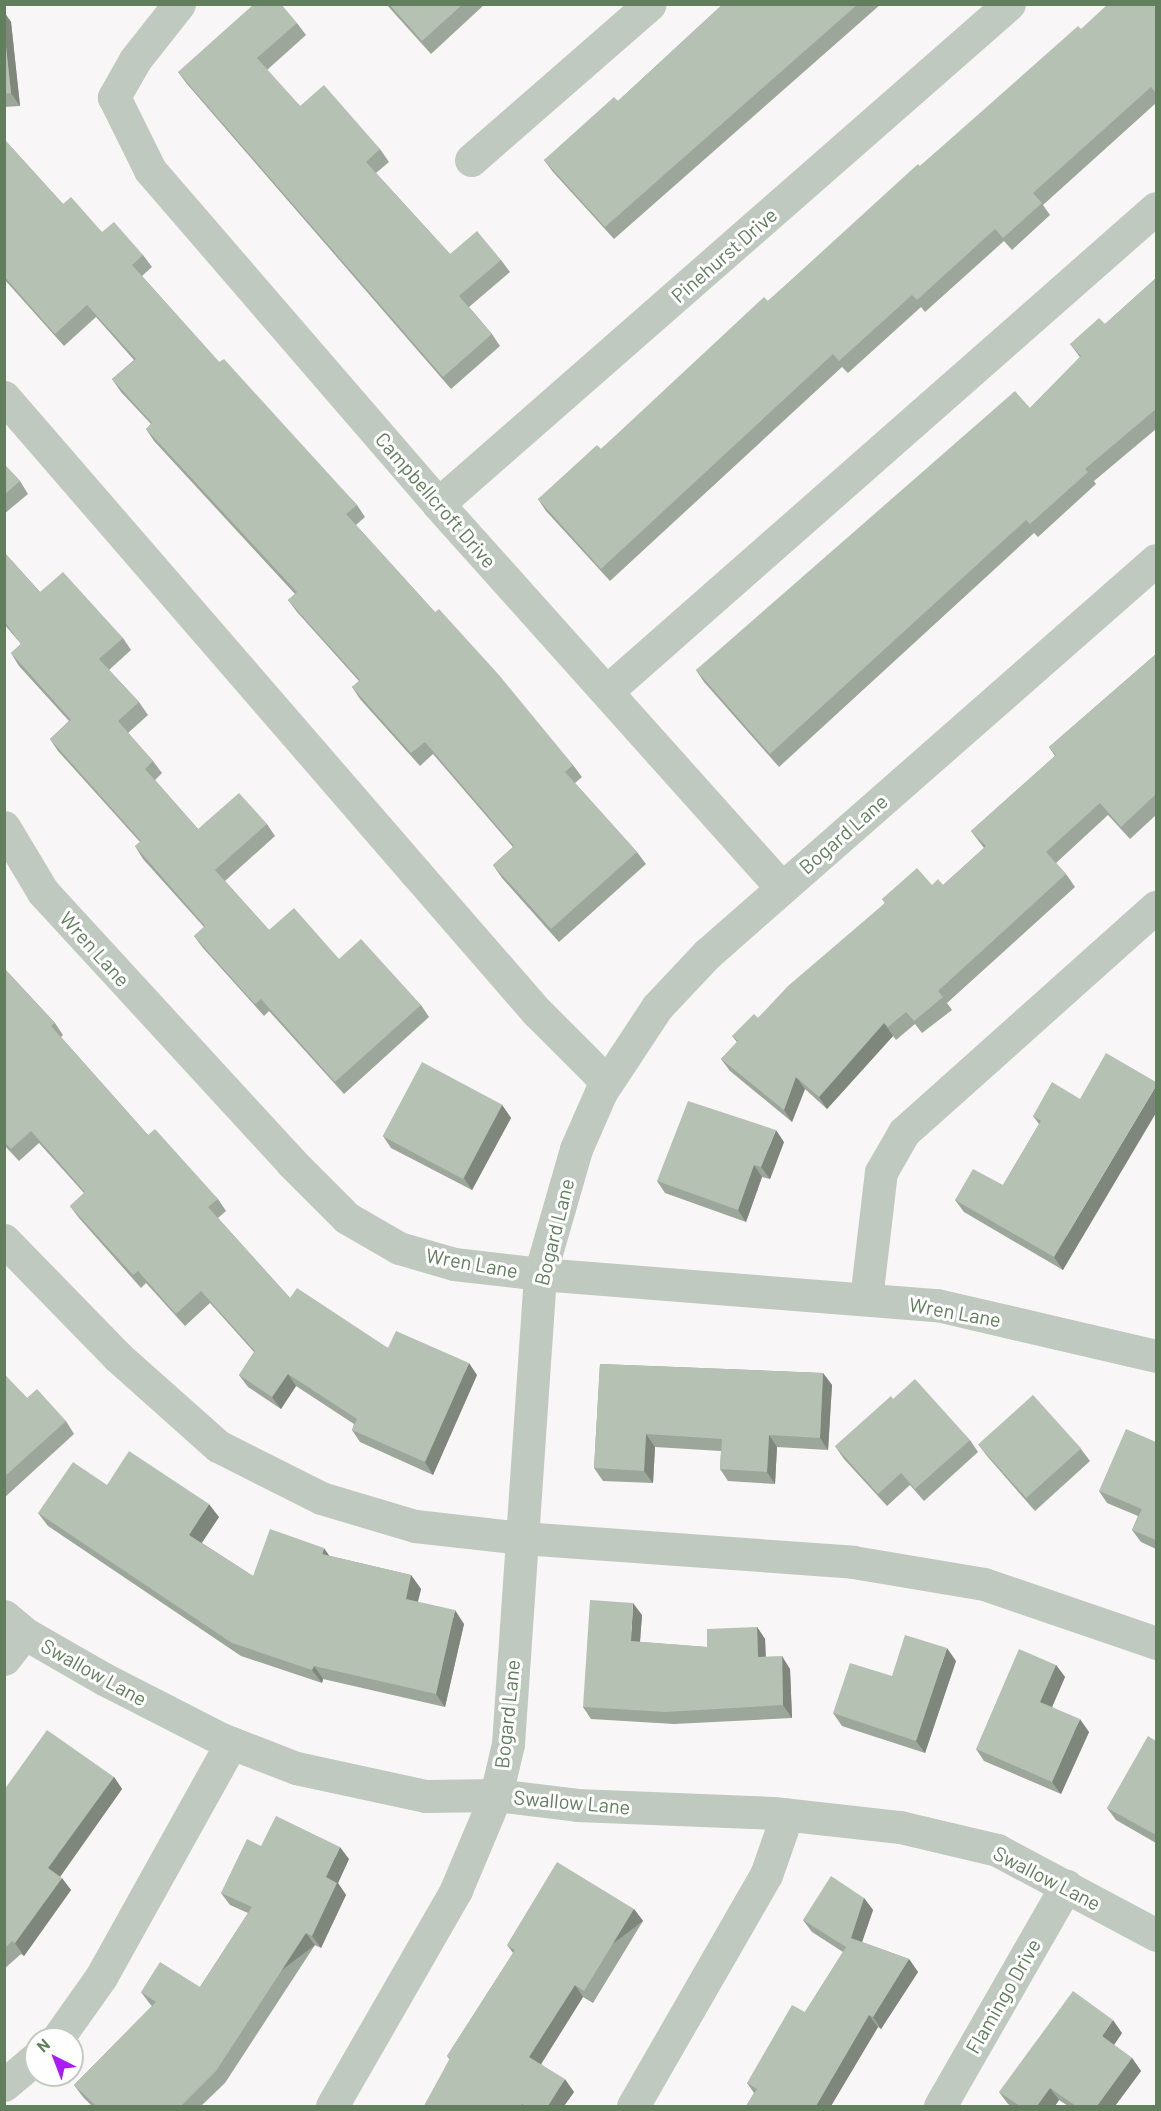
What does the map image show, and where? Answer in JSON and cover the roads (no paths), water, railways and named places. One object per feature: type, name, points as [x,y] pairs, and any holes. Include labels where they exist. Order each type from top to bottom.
[{"type":"street","name":"Campbellcroft Drive","points":[[179,4],[135,60],[114,97],[150,170],[438,504],[781,887]]},
{"type":"street","points":[[471,160],[650,4]]},
{"type":"street","name":"Pinehurst Drive","points":[[438,504],[1009,4]]},
{"type":"street","points":[[607,691],[1156,208]]},
{"type":"street","points":[[4,397],[537,1012],[607,1082]]},
{"type":"street","name":"Bogard Lane","points":[[332,2106],[456,1890],[496,1795],[508,1744],[540,1274],[576,1149],[607,1082],[657,1007],[707,954],[1156,560]]},
{"type":"street","name":"Wren Lane","points":[[4,827],[43,892],[291,1162],[347,1218],[399,1248],[454,1264],[540,1274],[937,1305],[1156,1356]]},
{"type":"street","points":[[866,1299],[881,1172],[904,1132],[1156,907]]},
{"type":"street","points":[[4,1240],[118,1358],[218,1446],[321,1498],[416,1526],[522,1538],[853,1562],[984,1584],[1156,1643]]},
{"type":"street","points":[[4,1659],[14,1624]]},
{"type":"street","name":"Swallow Lane","points":[[14,1624],[104,1679],[231,1743],[296,1768],[425,1796],[496,1795],[577,1805],[787,1815],[900,1827],[997,1850],[1156,1935]]},
{"type":"street","points":[[66,2027],[101,1977],[231,1743]]},
{"type":"street","points":[[633,2106],[766,1875],[787,1815]]},
{"type":"street","name":"Flamingo Drive","points":[[940,2106],[1066,1886]]},
{"type":"street","points":[[4,2085],[24,2068]]}]
